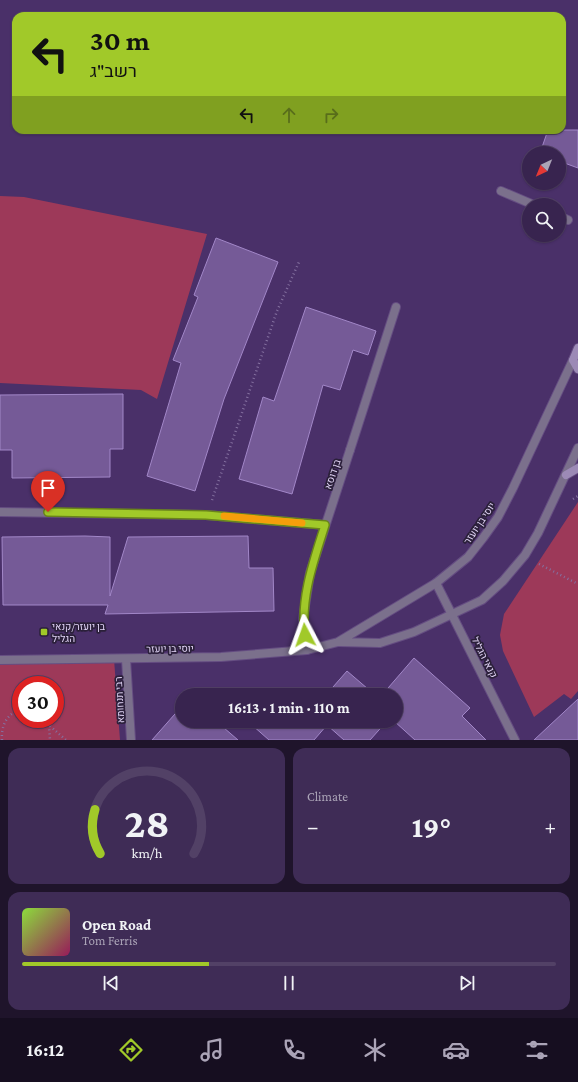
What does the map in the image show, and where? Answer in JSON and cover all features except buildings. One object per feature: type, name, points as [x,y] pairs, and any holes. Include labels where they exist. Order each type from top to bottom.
[{"type":"main road","points":[[578,348],[575,360],[578,369]]},
{"type":"main road","points":[[566,474],[578,468]]},
{"type":"street","points":[[501,191],[522,200]]},
{"type":"street","name":"בן דוסא","points":[[307,650],[303,619],[310,573],[396,307]]},
{"type":"street","name":"יוסי בן יועזר","points":[[338,642],[436,583],[468,557],[498,517],[575,360]]},
{"type":"street","name":"יוסי בן יועזר","points":[[0,660],[221,657],[307,650],[338,642],[380,643],[414,632],[453,615],[482,600],[503,581],[525,555],[578,448]]},
{"type":"street","points":[[0,512],[206,515],[325,525]]},
{"type":"street","name":"קנאי הגליל","points":[[436,583],[515,740]]},
{"type":"street","name":"רבי תנחומא","points":[[126,659],[131,740]]},
{"type":"path","points":[[206,515],[277,311],[299,262]]},
{"type":"path","points":[[534,560],[578,584]]},
{"type":"path","points":[[2,740],[4,723],[12,714]]},
{"type":"path","points":[[49,728],[50,740]]},
{"type":"path","points":[[51,728],[66,740]]},
{"type":"shaded area","points":[[0,196],[24,197],[207,234],[157,399],[141,390],[0,383]]},
{"type":"shaded area","points":[[578,502],[578,691],[571,699],[564,694],[534,717],[503,651],[500,635],[504,614]]},
{"type":"shaded area","points":[[114,659],[120,740],[0,740],[0,663]]},
{"type":"slow traffic","points":[[224,516],[302,523]]},
{"type":"place","name":"בן יועזר/קנאי הגליל","points":[[44,632]]},
{"type":"route","points":[[48,512],[206,515],[325,525],[310,573],[303,619],[305,635]]}]
